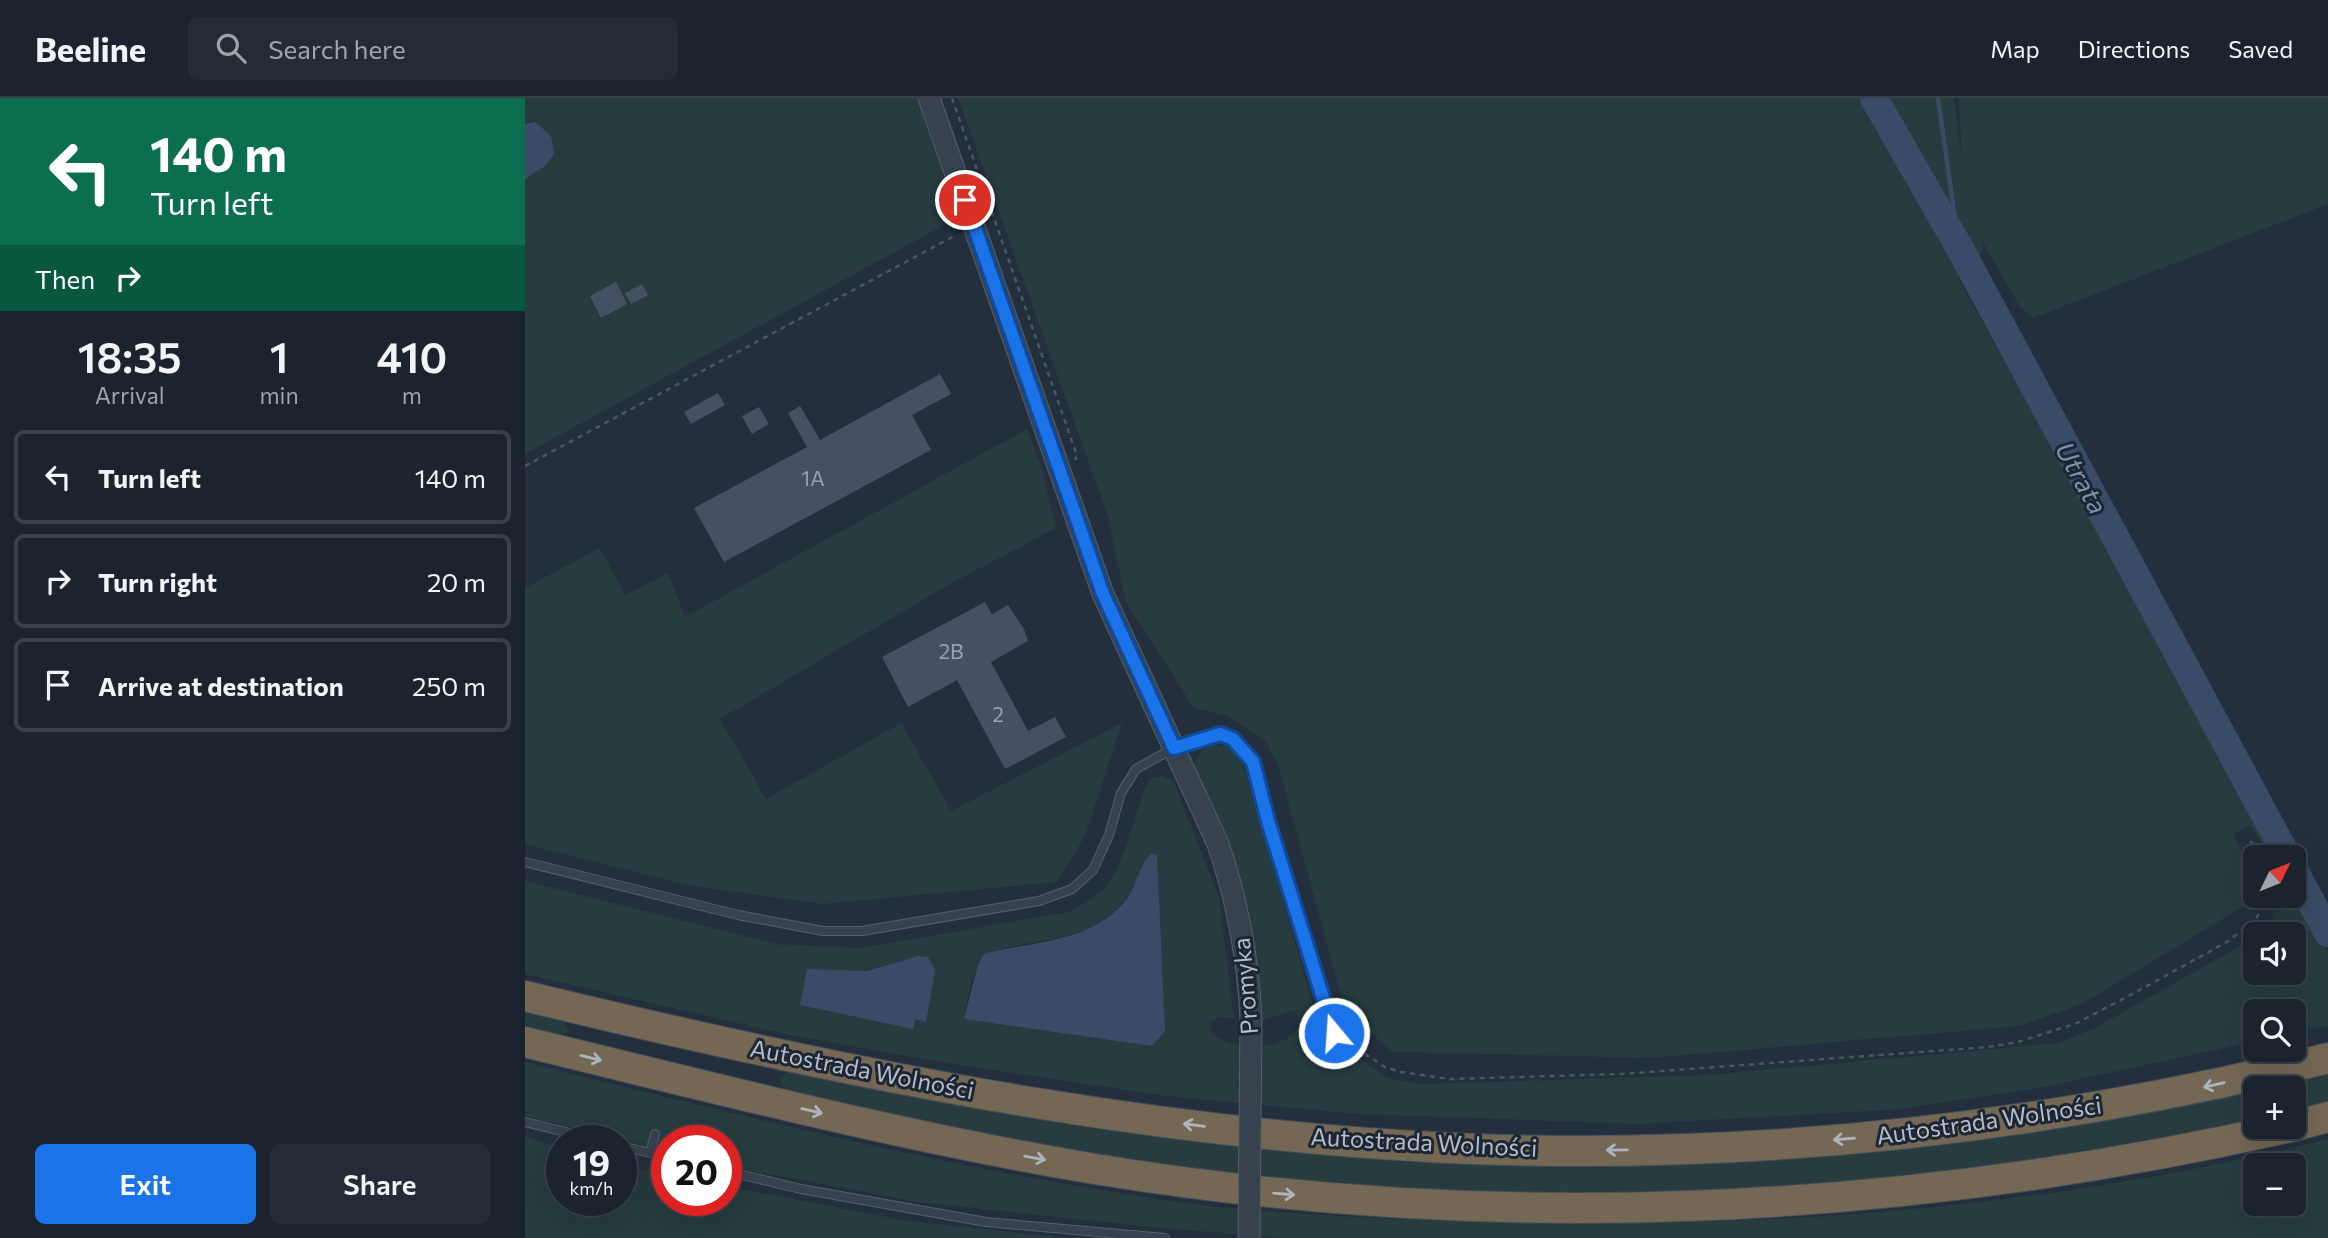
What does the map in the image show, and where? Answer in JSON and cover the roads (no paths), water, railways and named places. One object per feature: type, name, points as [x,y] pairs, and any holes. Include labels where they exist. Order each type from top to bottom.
[{"type":"highway","name":"Autostrada Wolności","points":[[525,996],[766,1052],[1102,1112],[1328,1139],[1557,1151],[1756,1147],[1937,1132],[2119,1104],[2328,1058]]},
{"type":"highway","name":"Autostrada Wolności","points":[[525,1042],[872,1125],[1096,1169],[1266,1192],[1438,1205],[1633,1209],[1858,1197],[2098,1166],[2243,1136]]},
{"type":"highway","name":"Autostrada Wolności","points":[[2306,1122],[2328,1117]]},
{"type":"street","name":"Promyka","points":[[929,98],[1103,594],[1209,822],[1233,886],[1249,976],[1251,1019],[1249,1238]]},
{"type":"lane","points":[[525,862],[750,918],[823,931],[862,931],[1006,906],[1057,896],[1084,879],[1101,857],[1125,783],[1142,764],[1174,748],[1220,734],[1233,739],[1253,762],[1268,821],[1341,1059]]},
{"type":"lane","points":[[525,1122],[546,1127]]},
{"type":"lane","points":[[637,1150],[650,1153],[651,1149]]},
{"type":"lane","points":[[742,1175],[801,1189],[986,1222],[1165,1238]]},
{"type":"water","points":[[535,122],[551,136],[554,154],[545,166],[525,179],[525,124]]},
{"type":"water","points":[[1151,854],[1157,855],[1165,1031],[1152,1046],[964,1019],[978,965],[984,954],[1060,938],[1095,925],[1111,915],[1125,901],[1143,864]]},
{"type":"water","points":[[918,956],[928,957],[935,970],[926,1022],[915,1019],[913,1029],[800,1005],[807,969],[867,971]]},
{"type":"waterway","name":"Utrata","points":[[1874,98],[1959,247],[2281,845]]},
{"type":"waterway","points":[[1938,98],[1959,247]]},
{"type":"waterway","name":"Utrata","points":[[2307,894],[2328,933]]}]
